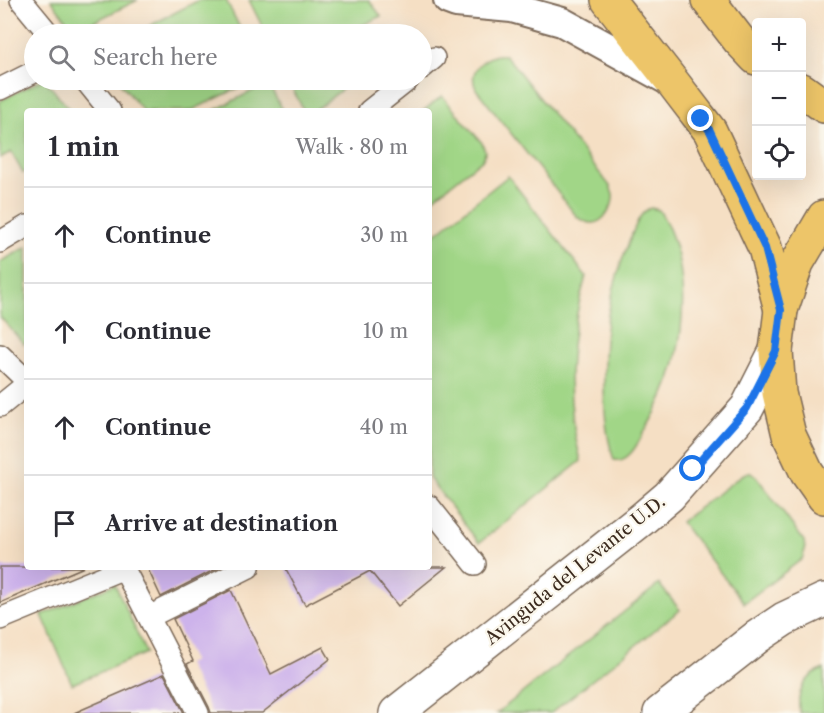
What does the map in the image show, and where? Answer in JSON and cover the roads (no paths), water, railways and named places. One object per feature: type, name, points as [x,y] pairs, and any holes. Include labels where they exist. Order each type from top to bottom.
[{"type":"main road","points":[[608,0],[710,131],[765,248],[781,310]]},
{"type":"main road","points":[[708,0],[752,54]]},
{"type":"main road","points":[[806,93],[824,106]]},
{"type":"main road","points":[[824,218],[797,263],[781,310],[776,351],[779,393],[789,435],[807,473],[824,497]]},
{"type":"street","points":[[21,0],[41,24]]},
{"type":"street","points":[[448,0],[456,3],[512,8],[562,22],[674,84]]},
{"type":"street","points":[[0,89],[24,77]]},
{"type":"street","points":[[93,90],[108,108]]},
{"type":"street","points":[[373,108],[395,90]]},
{"type":"street","points":[[0,242],[24,228]]},
{"type":"street","name":"Avinguda del Levante U.D.","points":[[396,713],[669,496],[747,408],[776,351]]},
{"type":"street","points":[[0,355],[24,380]]},
{"type":"street","points":[[0,406],[24,386]]},
{"type":"street","points":[[432,510],[475,564]]},
{"type":"street","points":[[0,619],[117,570]]},
{"type":"street","points":[[126,570],[198,713]]},
{"type":"street","points":[[149,617],[243,570]]},
{"type":"street","points":[[660,713],[784,619],[824,600]]}]
